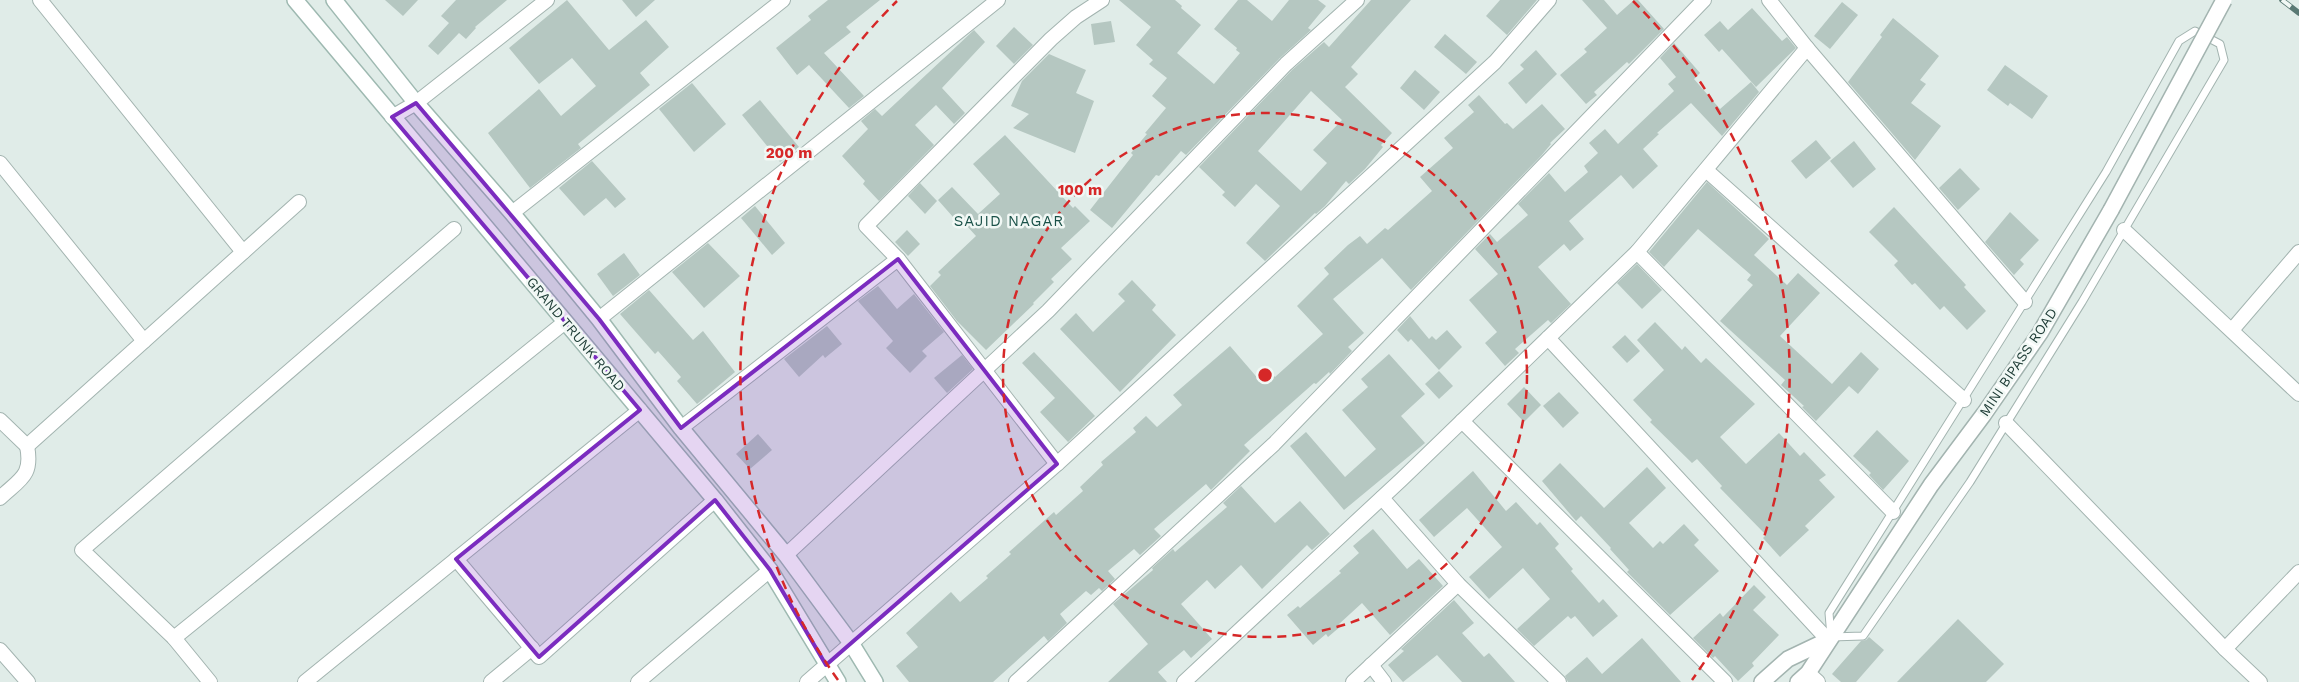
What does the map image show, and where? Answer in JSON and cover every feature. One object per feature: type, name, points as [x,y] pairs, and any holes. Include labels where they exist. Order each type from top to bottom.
[{"type":"main road","name":"GRAND TRUNK ROAD","points":[[295,0],[715,500],[770,570],[838,682]]},
{"type":"main road","points":[[334,0],[416,102],[512,213],[599,319],[681,428],[786,555],[851,643],[875,682]]},
{"type":"main road","name":"MINI BIPASS ROAD","points":[[1808,679],[1829,638],[1932,485],[2040,333],[2111,210],[2224,0]]},
{"type":"main road","points":[[1762,682],[1788,658],[1829,638]]},
{"type":"street","points":[[40,0],[243,252]]},
{"type":"street","points":[[392,117],[416,102],[547,0]]},
{"type":"street","points":[[512,213],[783,0]]},
{"type":"street","points":[[599,319],[998,0]]},
{"type":"street","points":[[1057,464],[898,259],[866,226],[1052,38],[1076,17],[1102,0]]},
{"type":"street","points":[[786,555],[1048,311],[1286,64],[1358,0]]},
{"type":"street","points":[[807,682],[1057,464],[1495,62],[1549,0]]},
{"type":"street","points":[[1016,682],[1274,444],[1704,0]]},
{"type":"street","points":[[1770,0],[1807,48],[2025,302]]},
{"type":"street","points":[[1184,682],[1382,498],[1637,252],[1807,48]]},
{"type":"street","points":[[0,163],[144,341]]},
{"type":"street","points":[[1706,170],[1964,400]]},
{"type":"street","points":[[27,446],[299,202]]},
{"type":"street","points":[[210,682],[174,638],[82,550],[454,230]]},
{"type":"street","points":[[2124,230],[2299,394]]},
{"type":"street","points":[[1637,252],[1893,512]]},
{"type":"street","points":[[2232,330],[2299,252]]},
{"type":"street","points":[[681,428],[898,259]]},
{"type":"street","points":[[174,638],[565,322]]},
{"type":"street","points":[[1548,338],[1829,638]]},
{"type":"street","points":[[305,682],[640,410]]},
{"type":"street","points":[[0,420],[27,446],[30,460],[28,471],[0,498]]},
{"type":"street","points":[[1462,421],[1725,682]]},
{"type":"street","points":[[2006,424],[2225,649],[2260,682]]},
{"type":"street","points":[[1382,498],[1458,584],[1559,682]]},
{"type":"street","points":[[456,559],[539,657],[715,500]]},
{"type":"street","points":[[638,682],[770,570]]},
{"type":"street","points":[[2225,649],[2299,572]]},
{"type":"street","points":[[1353,682],[1458,584]]},
{"type":"street","points":[[491,682],[532,648]]},
{"type":"street","points":[[0,650],[28,682]]},
{"type":"street","points":[[1371,665],[1384,682]]},
{"type":"lane","points":[[2195,31],[2220,44],[2224,60],[2124,230],[1970,482],[1863,636],[1829,638],[1829,613],[2025,302],[2106,172],[2179,41],[2195,31]]},
{"type":"highlighted area","points":[[416,103],[599,319],[681,428],[898,259],[1057,464],[826,665],[770,570],[715,500],[539,657],[456,559],[640,410],[392,117]]},
{"type":"building","points":[[385,0],[418,0],[403,16]]},
{"type":"building","points":[[456,0],[507,0],[475,27],[466,39],[459,33],[438,55],[428,46],[449,23],[441,16]]},
{"type":"building","points":[[567,0],[609,50],[646,20],[669,47],[640,73],[650,85],[578,144],[581,148],[530,188],[488,133],[539,89],[561,116],[596,86],[572,58],[539,84],[509,48]]},
{"type":"building","points":[[622,0],[655,0],[636,17]]},
{"type":"building","points":[[828,0],[880,0],[846,27],[851,32],[824,53],[864,96],[849,108],[809,65],[797,75],[776,48],[811,20],[808,16]]},
{"type":"building","points":[[1119,0],[1175,0],[1182,6],[1181,8],[1201,25],[1177,53],[1214,84],[1240,53],[1236,50],[1237,48],[1214,29],[1238,0],[1247,0],[1272,21],[1289,0],[1318,0],[1326,6],[1308,28],[1311,30],[1280,58],[1186,155],[1181,151],[1159,176],[1156,175],[1112,228],[1090,210],[1133,155],[1131,153],[1147,134],[1145,133],[1166,108],[1152,96],[1167,78],[1149,64],[1153,60],[1136,45],[1151,27]]},
{"type":"building","points":[[1371,0],[1411,0],[1351,67],[1358,74],[1345,87],[1392,133],[1381,145],[1383,147],[1365,169],[1349,184],[1346,181],[1325,206],[1315,213],[1265,261],[1246,243],[1280,206],[1256,184],[1235,207],[1222,195],[1225,192],[1199,167],[1292,70],[1324,42],[1329,47]],"holes":[[[1311,91],[1342,120],[1313,150],[1327,163],[1301,191],[1258,151]]]},
{"type":"building","points":[[1500,0],[1537,0],[1507,35],[1486,16]]},
{"type":"building","points":[[1582,0],[1604,0],[1617,15],[1634,0],[1638,0],[1664,29],[1629,64],[1627,62],[1594,92],[1597,95],[1586,104],[1560,75],[1587,52],[1584,49],[1607,28]]},
{"type":"building","points":[[1842,2],[1858,15],[1830,49],[1814,36]]},
{"type":"building","points":[[1752,8],[1782,41],[1787,37],[1796,48],[1756,87],[1722,49],[1719,52],[1704,35],[1720,21],[1728,30]]},
{"type":"building","points":[[1893,18],[1939,56],[1920,80],[1926,84],[1911,103],[1941,126],[1915,160],[1848,82],[1882,37],[1880,35]]},
{"type":"building","points":[[1111,21],[1115,42],[1094,45],[1091,24]]},
{"type":"building","points":[[1014,27],[1033,45],[1014,64],[996,46]]},
{"type":"building","points":[[974,30],[985,42],[942,88],[965,113],[954,124],[936,105],[915,125],[934,145],[879,201],[863,184],[865,181],[842,156],[868,129],[861,121],[875,109],[882,116]]},
{"type":"building","points":[[1445,34],[1477,62],[1466,74],[1434,47]]},
{"type":"building","points":[[1674,43],[1700,73],[1694,79],[1720,109],[1751,82],[1759,92],[1722,136],[1691,103],[1657,133],[1659,134],[1643,149],[1658,166],[1633,189],[1621,175],[1569,221],[1584,239],[1570,251],[1564,244],[1538,267],[1571,304],[1551,323],[1548,320],[1515,349],[1519,353],[1505,366],[1485,343],[1497,332],[1469,300],[1498,274],[1475,249],[1490,234],[1497,242],[1528,215],[1518,204],[1549,173],[1565,192],[1588,172],[1584,166],[1598,153],[1589,143],[1605,129],[1618,144],[1674,91],[1668,84],[1676,77],[1660,58]]},
{"type":"building","points":[[1536,50],[1557,74],[1526,104],[1508,83],[1524,69],[1520,65]]},
{"type":"building","points":[[1049,54],[1086,70],[1076,93],[1094,101],[1075,153],[1013,128],[1029,114],[1011,106],[1022,81]]},
{"type":"building","points":[[2005,65],[2048,96],[2032,119],[2010,103],[2008,106],[1987,90]]},
{"type":"building","points":[[1415,70],[1440,92],[1424,110],[1400,88]]},
{"type":"building","points":[[692,83],[726,124],[694,152],[659,109]]},
{"type":"building","points":[[1479,95],[1505,124],[1507,123],[1513,129],[1542,104],[1565,129],[1411,290],[1382,258],[1333,299],[1364,333],[1348,347],[1352,351],[1330,374],[1329,372],[1316,384],[1314,383],[1244,445],[1250,451],[1211,490],[1206,484],[1154,529],[1161,536],[1140,555],[1134,549],[1108,571],[1115,579],[1102,591],[1099,588],[1091,595],[1086,591],[1060,614],[1067,623],[1048,641],[1044,636],[993,682],[909,682],[896,666],[918,647],[906,633],[951,592],[960,602],[988,578],[986,576],[1011,554],[1009,552],[1054,512],[1056,515],[1083,491],[1080,487],[1103,465],[1101,462],[1136,432],[1133,428],[1146,416],[1157,427],[1182,405],[1173,395],[1230,346],[1261,382],[1271,373],[1275,377],[1323,334],[1297,306],[1329,274],[1324,268],[1348,245],[1360,236],[1367,244],[1385,228],[1388,230],[1432,191],[1420,177],[1453,148],[1444,138],[1474,112],[1468,105]]},
{"type":"building","points":[[760,100],[799,147],[780,162],[742,115]]},
{"type":"building","points":[[1005,135],[1073,208],[1075,206],[1090,221],[1061,248],[1072,259],[1051,279],[1054,282],[986,350],[957,321],[930,286],[941,275],[938,272],[976,236],[956,214],[953,217],[938,200],[952,187],[978,214],[1000,194],[973,164]]},
{"type":"building","points":[[1816,140],[1831,158],[1806,179],[1791,161]]},
{"type":"building","points":[[1854,141],[1876,169],[1853,188],[1830,161]]},
{"type":"building","points":[[592,161],[626,199],[615,208],[606,198],[584,216],[559,188]]},
{"type":"building","points":[[1960,168],[1980,189],[1958,210],[1939,188]]},
{"type":"building","points":[[1707,182],[1769,239],[1754,255],[1787,285],[1798,273],[1820,293],[1780,336],[1832,384],[1861,352],[1879,369],[1858,394],[1849,386],[1816,421],[1802,407],[1804,406],[1781,385],[1785,380],[1720,321],[1753,285],[1747,280],[1751,275],[1698,229],[1664,267],[1649,252]]},
{"type":"building","points":[[920,183],[937,201],[925,214],[908,196]]},
{"type":"building","points":[[755,206],[785,243],[772,255],[741,218]]},
{"type":"building","points":[[1894,207],[1966,285],[1964,287],[1986,311],[1967,330],[1944,306],[1940,310],[1915,283],[1912,285],[1894,265],[1898,261],[1869,232]]},
{"type":"building","points":[[2010,212],[2039,240],[2020,260],[2024,264],[2014,275],[1985,242]]},
{"type":"building","points":[[907,230],[920,244],[908,256],[895,242]]},
{"type":"building","points":[[708,243],[740,276],[704,308],[672,272]]},
{"type":"building","points":[[624,253],[640,275],[613,296],[597,274]]},
{"type":"building","points":[[1637,264],[1662,290],[1642,309],[1617,283]]},
{"type":"building","points":[[1132,280],[1156,305],[1152,310],[1176,335],[1120,392],[1060,329],[1076,313],[1093,332],[1125,301],[1118,294]]},
{"type":"building","points":[[878,286],[897,309],[914,294],[944,332],[922,351],[927,356],[910,373],[886,348],[893,341],[858,301]]},
{"type":"building","points":[[649,290],[693,340],[703,331],[735,372],[697,404],[677,381],[681,377],[658,351],[655,354],[620,314]]},
{"type":"building","points":[[1410,316],[1429,339],[1432,336],[1436,340],[1447,330],[1462,347],[1439,370],[1411,339],[1408,342],[1397,330]]},
{"type":"building","points":[[1655,322],[1682,350],[1685,346],[1701,363],[1706,358],[1755,404],[1720,437],[1746,464],[1779,433],[1800,456],[1804,452],[1826,475],[1819,480],[1835,497],[1805,526],[1809,530],[1780,557],[1763,538],[1766,535],[1720,488],[1722,486],[1697,459],[1692,463],[1650,422],[1652,420],[1633,400],[1664,370],[1637,340]]},
{"type":"building","points":[[827,326],[842,344],[825,358],[823,355],[799,377],[784,359]]},
{"type":"building","points":[[1625,335],[1640,351],[1627,363],[1612,347]]},
{"type":"building","points":[[1034,352],[1095,416],[1068,442],[1040,412],[1055,398],[1022,363]]},
{"type":"building","points":[[1389,354],[1425,394],[1401,416],[1425,443],[1344,510],[1290,446],[1306,432],[1345,477],[1376,449],[1342,410],[1368,387],[1361,379]]},
{"type":"building","points":[[962,355],[973,369],[947,393],[934,378]]},
{"type":"building","points":[[1439,371],[1453,386],[1439,399],[1425,384]]},
{"type":"building","points":[[1524,387],[1541,405],[1524,422],[1507,404]]},
{"type":"building","points":[[1559,392],[1579,413],[1563,428],[1543,406]]},
{"type":"building","points":[[1877,430],[1909,461],[1883,490],[1869,475],[1871,473],[1853,456]]},
{"type":"building","points":[[758,434],[772,450],[750,469],[736,454]]},
{"type":"building","points":[[1560,463],[1604,508],[1647,467],[1666,488],[1629,523],[1653,548],[1660,541],[1663,544],[1684,524],[1699,540],[1694,545],[1719,571],[1670,615],[1627,572],[1629,570],[1611,548],[1581,516],[1576,521],[1542,481]]},
{"type":"building","points":[[1473,471],[1506,511],[1516,502],[1537,525],[1540,522],[1559,544],[1555,548],[1573,569],[1571,571],[1599,603],[1603,599],[1618,616],[1593,637],[1575,616],[1571,619],[1568,616],[1534,646],[1517,629],[1550,599],[1523,568],[1489,599],[1469,577],[1502,547],[1467,508],[1434,537],[1419,520]]},
{"type":"building","points":[[1241,486],[1275,523],[1300,501],[1330,534],[1312,550],[1307,545],[1262,589],[1241,565],[1215,589],[1207,580],[1181,604],[1212,639],[1191,658],[1184,650],[1158,672],[1167,682],[1108,682],[1148,644],[1113,604],[1153,570],[1152,568],[1173,549],[1175,552],[1227,507],[1223,503]]},
{"type":"building","points":[[1373,529],[1407,569],[1419,559],[1443,586],[1390,635],[1362,603],[1339,624],[1341,626],[1328,637],[1326,634],[1313,645],[1287,615],[1298,606],[1300,608],[1341,573],[1339,571],[1359,553],[1353,546]]},
{"type":"building","points":[[1754,585],[1766,597],[1753,610],[1779,635],[1752,663],[1754,666],[1738,681],[1715,656],[1713,658],[1693,638],[1720,613],[1723,617]]},
{"type":"building","points":[[1454,600],[1474,623],[1462,633],[1484,657],[1489,653],[1515,682],[1462,682],[1437,655],[1403,682],[1388,665],[1404,651],[1401,649]]},
{"type":"building","points":[[1958,619],[2004,664],[1986,682],[1897,682]]},
{"type":"building","points":[[1869,637],[1884,650],[1856,682],[1841,682],[1832,674],[1861,641]]},
{"type":"building","points":[[1642,638],[1681,682],[1568,682],[1565,676],[1587,657],[1602,674]]},
{"type":"railway","points":[[2282,0],[2299,13]]},
{"type":"district","name":"SAJID NAGAR","points":[[1009,221]]}]
